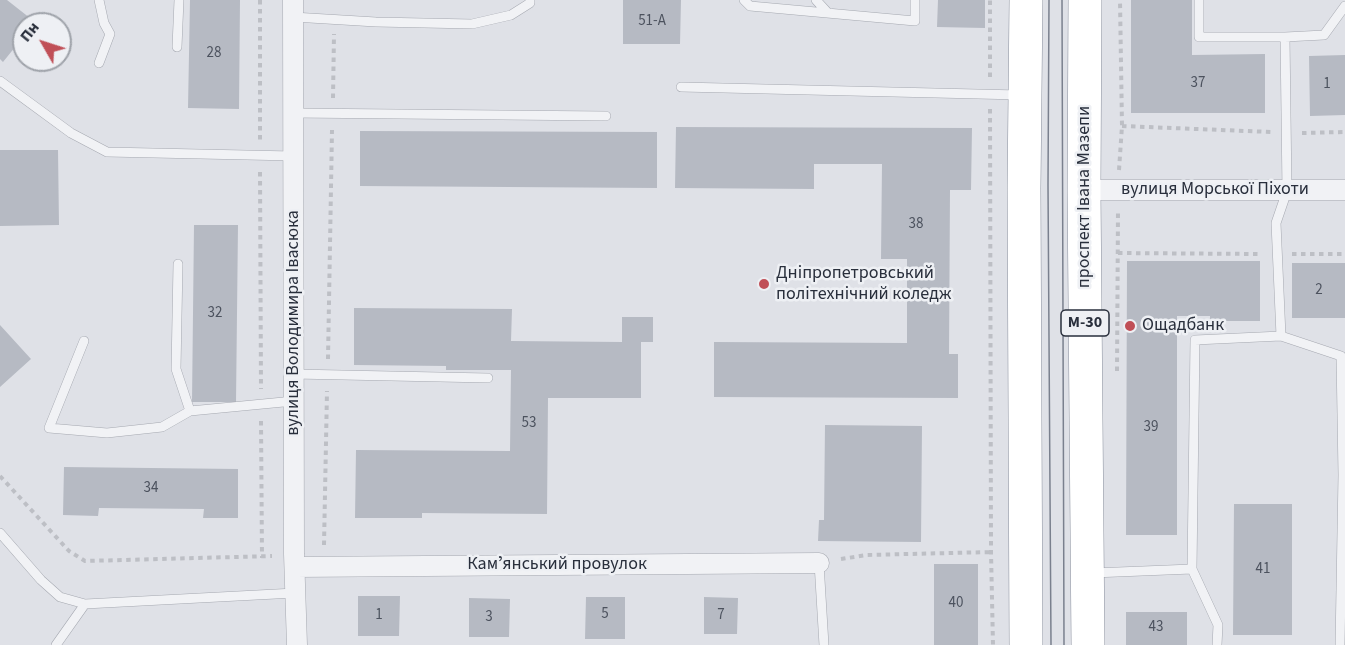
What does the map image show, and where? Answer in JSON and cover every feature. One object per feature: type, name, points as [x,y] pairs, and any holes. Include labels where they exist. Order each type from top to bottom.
[{"type":"highway","points":[[1026,0],[1026,645]]},
{"type":"highway","name":"проспект Івана Мазепи","points":[[1085,0],[1084,190],[1088,645]]},
{"type":"street","name":"вулиця Володимира Івасюка","points":[[293,9],[297,645]]},
{"type":"street","name":"вулиця Морської Піхоти","points":[[1084,190],[1345,190]]},
{"type":"street","name":"Камʼянський провулок","points":[[295,567],[819,563]]},
{"type":"lane","points":[[99,0],[104,23],[110,34],[99,63]]},
{"type":"lane","points":[[177,47],[179,0]]},
{"type":"lane","points":[[293,9],[334,19],[472,24],[511,15],[530,3],[530,0]]},
{"type":"lane","points":[[744,0],[750,6],[915,21],[915,0]]},
{"type":"lane","points":[[816,0],[828,13]]},
{"type":"lane","points":[[1199,0],[1199,37],[1324,35],[1345,6]]},
{"type":"lane","points":[[1281,336],[1276,223],[1287,191],[1285,37]]},
{"type":"lane","points":[[0,81],[70,133],[106,152],[293,156]]},
{"type":"lane","points":[[681,87],[1025,95]]},
{"type":"lane","points":[[293,113],[606,117]]},
{"type":"lane","points":[[178,264],[176,369],[190,411]]},
{"type":"lane","points":[[1217,645],[1218,625],[1192,569],[1195,340],[1281,336],[1341,356],[1344,475],[1341,645]]},
{"type":"lane","points":[[84,341],[49,428],[107,433],[162,427],[190,411],[294,401]]},
{"type":"lane","points":[[294,374],[488,378]]},
{"type":"lane","points":[[0,533],[40,580],[60,597],[86,604],[296,593]]},
{"type":"lane","points":[[819,563],[824,645]]},
{"type":"lane","points":[[1088,573],[1192,569]]},
{"type":"lane","points":[[56,645],[86,604]]},
{"type":"path","points":[[0,476],[69,551],[85,561],[262,558],[260,0]]},
{"type":"path","points":[[990,0],[993,645]]},
{"type":"path","points":[[1120,0],[1122,126],[1286,133],[1345,132]]},
{"type":"path","points":[[324,566],[334,19]]},
{"type":"path","points":[[1118,254],[1345,254]]},
{"type":"path","points":[[819,563],[867,555],[1026,552]]},
{"type":"building","points":[[0,0],[7,0],[22,12],[12,12],[12,51],[3,62],[0,59]]},
{"type":"building","points":[[190,0],[240,0],[239,109],[188,108]]},
{"type":"building","points":[[623,0],[681,0],[680,44],[623,44]]},
{"type":"building","points":[[938,0],[985,0],[985,28],[937,27]]},
{"type":"building","points":[[1131,0],[1192,0],[1192,55],[1265,54],[1265,113],[1131,113]]},
{"type":"building","points":[[1345,55],[1345,115],[1310,116],[1309,56]]},
{"type":"building","points":[[676,127],[972,128],[971,190],[950,190],[949,354],[958,354],[958,398],[714,397],[714,342],[907,343],[907,259],[881,259],[882,164],[814,164],[814,189],[675,188]]},
{"type":"building","points":[[360,131],[657,132],[657,188],[360,186]]},
{"type":"building","points":[[0,150],[58,150],[59,225],[0,226]]},
{"type":"building","points":[[194,225],[238,225],[236,402],[192,402]]},
{"type":"building","points":[[1127,261],[1260,261],[1260,321],[1210,321],[1210,316],[1177,316],[1177,535],[1126,535]]},
{"type":"building","points":[[1292,263],[1345,263],[1345,318],[1292,318]]},
{"type":"building","points":[[354,308],[512,309],[511,341],[622,342],[622,317],[653,317],[653,342],[641,342],[641,398],[548,398],[547,514],[422,513],[422,518],[355,518],[356,450],[510,451],[511,370],[446,370],[446,366],[354,365]]},
{"type":"building","points":[[0,325],[31,359],[0,387]]},
{"type":"building","points":[[825,425],[922,426],[921,542],[818,541],[819,520],[824,520]]},
{"type":"building","points":[[64,467],[238,469],[238,518],[203,518],[204,509],[99,508],[98,516],[63,515]]},
{"type":"building","points":[[1234,504],[1292,504],[1292,635],[1233,635]]},
{"type":"building","points":[[934,564],[978,564],[978,645],[934,645]]},
{"type":"building","points":[[358,596],[400,596],[399,636],[358,636]]},
{"type":"building","points":[[586,597],[625,597],[625,639],[585,639]]},
{"type":"building","points":[[704,597],[738,598],[737,634],[704,634]]},
{"type":"building","points":[[469,598],[510,599],[509,637],[469,637]]},
{"type":"building","points":[[1126,612],[1187,612],[1187,645],[1126,645]]},
{"type":"tram line","points":[[1049,0],[1051,645]]},
{"type":"tram line","points":[[1062,0],[1064,645]]},
{"type":"place","name":"Дніпропетровський політехнічний коледж","points":[[764,284]]},
{"type":"place","name":"Ощадбанк","points":[[1130,326]]}]
